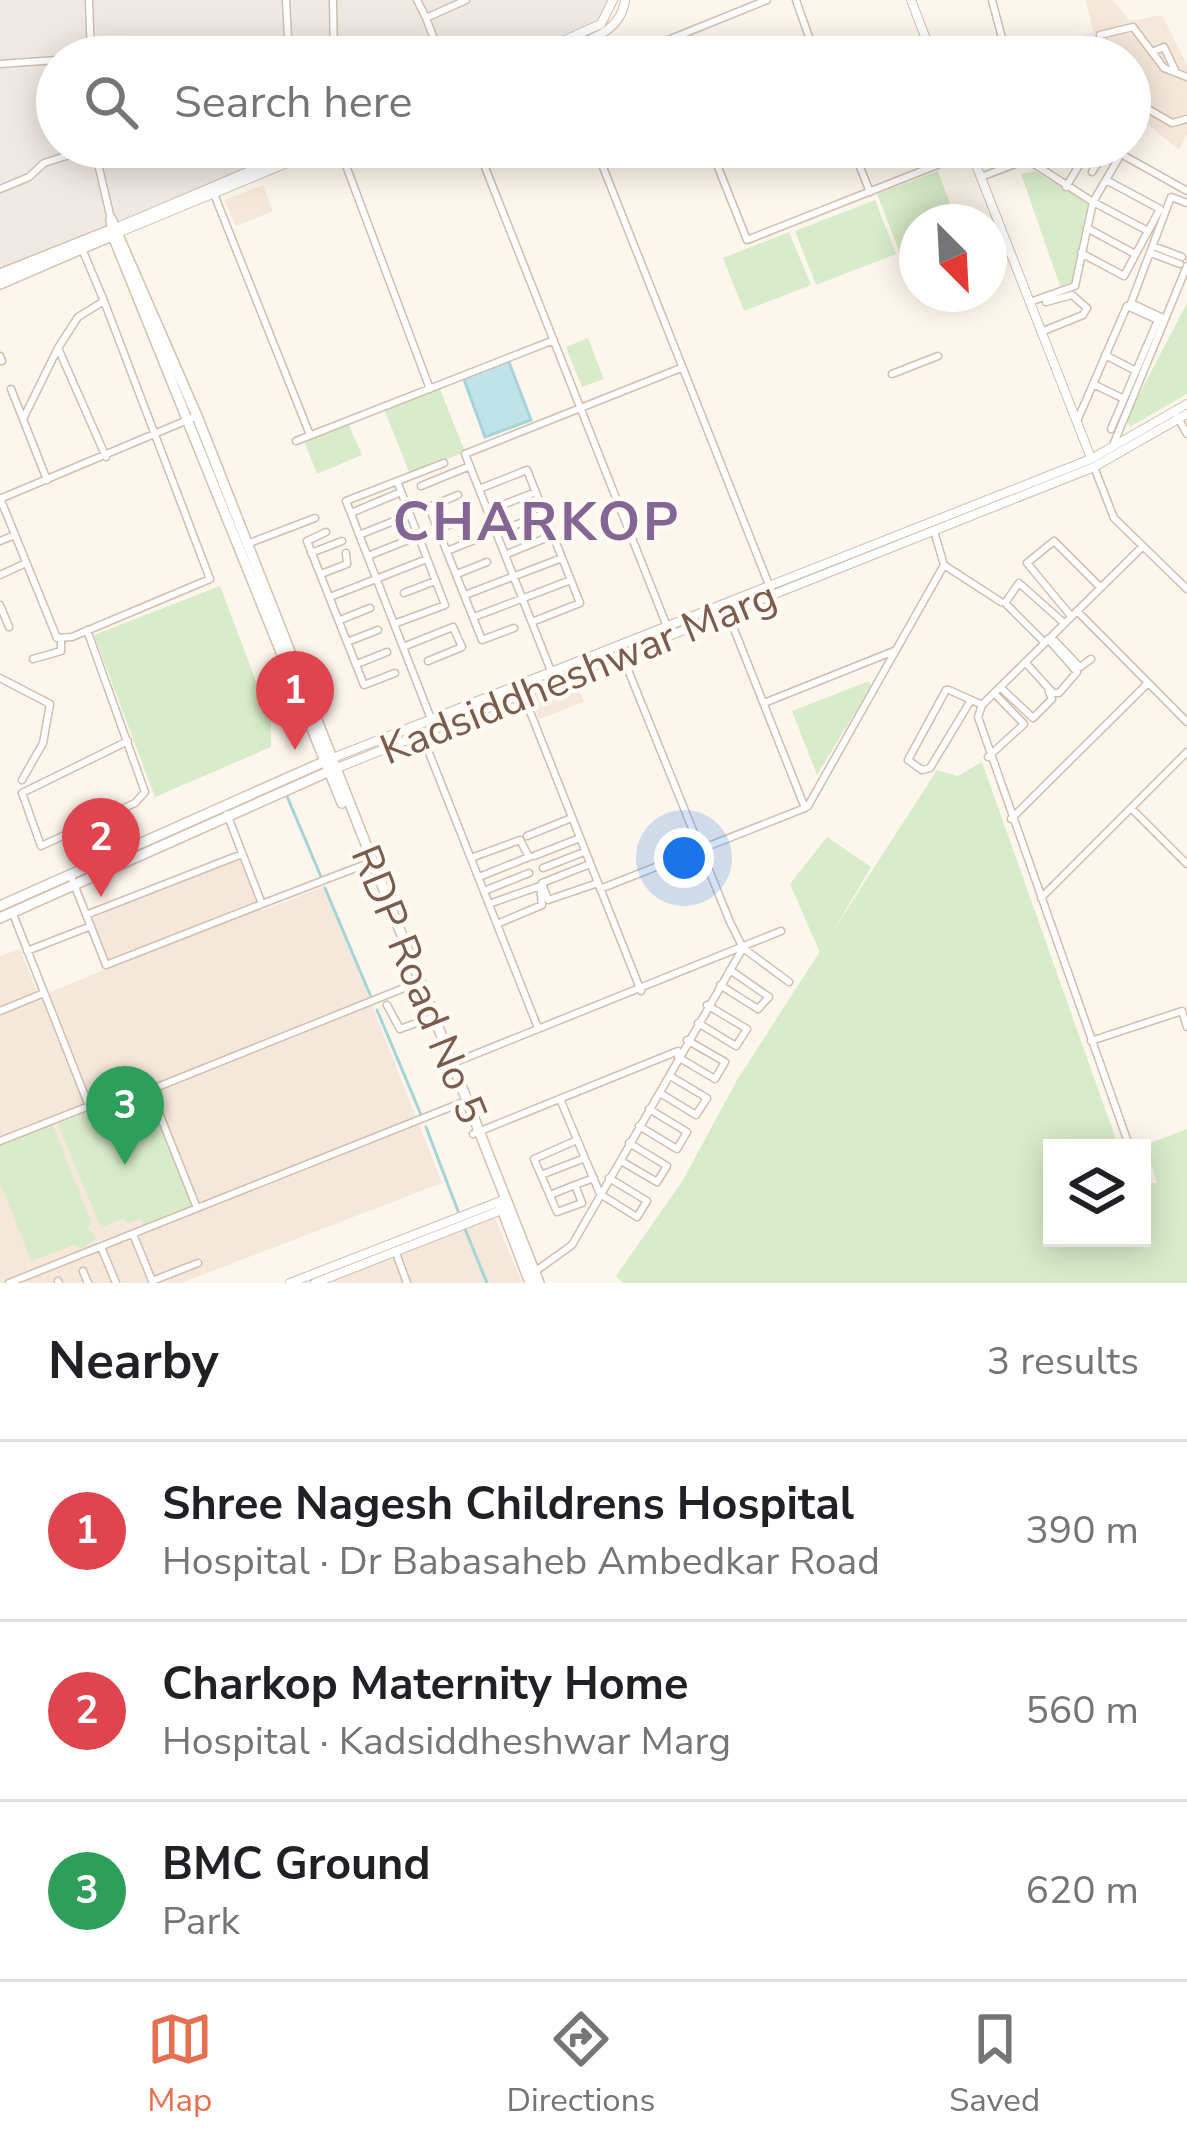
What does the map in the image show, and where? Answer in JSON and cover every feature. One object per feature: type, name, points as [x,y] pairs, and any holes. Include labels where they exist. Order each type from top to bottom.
[{"type":"main road","points":[[0,284],[82,249],[114,229]]},
{"type":"main road","points":[[0,274],[114,229]]},
{"type":"main road","points":[[114,229],[330,765]]},
{"type":"main road","name":"Kadsiddheshwar Marg","points":[[0,918],[7,907],[330,765]]},
{"type":"main road","name":"RDP Road No 5","points":[[330,765],[533,1279]]},
{"type":"main road","name":"RDP Road No 5","points":[[330,765],[448,1065]]},
{"type":"street","points":[[89,0],[91,36]]},
{"type":"street","points":[[286,0],[288,36]]},
{"type":"street","points":[[333,0],[334,36]]},
{"type":"street","points":[[417,0],[433,36]]},
{"type":"street","points":[[426,18],[466,0]]},
{"type":"street","points":[[581,36],[601,24],[613,0]]},
{"type":"street","points":[[595,36],[621,17],[625,0]]},
{"type":"street","points":[[678,36],[766,0]]},
{"type":"street","points":[[796,0],[809,36]]},
{"type":"street","points":[[911,0],[925,36]]},
{"type":"street","points":[[992,0],[1001,36]]},
{"type":"street","points":[[1100,36],[1133,27],[1140,36]]},
{"type":"street","points":[[1151,51],[1164,68],[1187,77]]},
{"type":"street","points":[[0,64],[36,61]]},
{"type":"street","points":[[1151,110],[1172,123],[1187,119]]},
{"type":"street","points":[[0,189],[39,168]]},
{"type":"street","points":[[100,168],[114,229],[265,168]]},
{"type":"street","points":[[347,168],[430,389]]},
{"type":"street","points":[[485,168],[669,632]]},
{"type":"street","points":[[603,168],[772,591]]},
{"type":"street","points":[[718,168],[747,240],[926,168]]},
{"type":"street","points":[[860,168],[870,192]]},
{"type":"street","points":[[977,168],[1114,518],[1187,589]]},
{"type":"street","points":[[980,177],[1005,168]]},
{"type":"street","points":[[1040,168],[1148,231]]},
{"type":"street","points":[[1066,187],[1079,168]]},
{"type":"street","points":[[1091,172],[1094,168]]},
{"type":"street","points":[[1030,302],[1075,286],[1093,202],[1113,168]]},
{"type":"street","points":[[1146,168],[1187,191]]},
{"type":"street","points":[[1082,254],[1124,276],[1160,209],[1106,180]]},
{"type":"street","points":[[212,190],[310,436]]},
{"type":"street","points":[[1165,319],[1131,304],[1172,197],[1187,203]]},
{"type":"street","points":[[1087,228],[1136,254]]},
{"type":"street","points":[[61,639],[210,579],[82,249]]},
{"type":"street","points":[[1112,447],[1165,319],[1183,262],[1152,250]]},
{"type":"street","points":[[1041,332],[1083,315],[1087,308],[1072,295],[1046,302]]},
{"type":"street","points":[[23,419],[78,317],[104,301]]},
{"type":"street","points":[[1076,422],[1126,306],[1158,320],[1111,429]]},
{"type":"street","points":[[296,441],[552,335]]},
{"type":"street","points":[[58,348],[106,458]]},
{"type":"street","points":[[892,374],[938,356]]},
{"type":"street","points":[[1105,356],[1136,371]]},
{"type":"street","points":[[554,677],[465,454],[682,368]]},
{"type":"street","points":[[1093,384],[1124,399]]},
{"type":"street","points":[[11,389],[47,480]]},
{"type":"street","points":[[1093,463],[1180,415],[1187,404]]},
{"type":"street","points":[[1093,463],[1112,447],[1180,415]]},
{"type":"street","points":[[1180,415],[1187,434]]},
{"type":"street","points":[[61,639],[49,629],[0,498],[158,437],[193,418]]},
{"type":"street","points":[[434,725],[346,501],[444,463]]},
{"type":"street","name":"Kadsiddheshwar Marg","points":[[772,591],[934,531],[1093,463]]},
{"type":"street","name":"Kadsiddheshwar Marg","points":[[330,765],[1093,463]]},
{"type":"street","points":[[421,486],[470,466]]},
{"type":"street","points":[[479,489],[527,470],[554,535],[580,603],[532,622]]},
{"type":"street","points":[[394,624],[445,605],[397,481]]},
{"type":"street","points":[[351,513],[401,492]]},
{"type":"street","points":[[488,511],[536,492]]},
{"type":"street","points":[[458,495],[429,507],[472,617],[482,640],[514,628]]},
{"type":"street","points":[[496,533],[545,513]]},
{"type":"street","points":[[359,535],[409,515]]},
{"type":"street","points":[[438,530],[469,517]]},
{"type":"street","points":[[242,546],[315,518]]},
{"type":"street","points":[[934,531],[944,565],[1001,602]]},
{"type":"street","points":[[326,532],[307,540],[364,686],[395,673]]},
{"type":"street","points":[[0,542],[15,535]]},
{"type":"street","points":[[505,554],[554,535]]},
{"type":"street","points":[[368,556],[418,536]]},
{"type":"street","points":[[446,551],[477,539]]},
{"type":"street","points":[[311,553],[342,541]]},
{"type":"street","points":[[1100,587],[1054,541],[1028,563],[1187,722]]},
{"type":"street","points":[[1127,1139],[988,757],[978,717],[982,705],[1142,546]]},
{"type":"street","points":[[320,574],[346,564],[346,553]]},
{"type":"street","points":[[464,596],[562,558]]},
{"type":"street","points":[[329,597],[427,559]]},
{"type":"street","points":[[0,575],[26,562]]},
{"type":"street","points":[[456,574],[487,562]]},
{"type":"street","points":[[808,806],[944,565]]},
{"type":"street","points":[[472,617],[571,580]]},
{"type":"street","points":[[404,593],[435,581]]},
{"type":"street","points":[[1064,623],[1019,583],[1005,603],[1080,667],[1091,659]]},
{"type":"street","points":[[0,604],[9,627]]},
{"type":"street","points":[[339,621],[370,608]]},
{"type":"street","points":[[590,864],[542,883],[548,900],[599,886],[805,808],[726,609]]},
{"type":"street","points":[[403,646],[453,627],[462,647],[428,661]]},
{"type":"street","points":[[87,630],[128,741],[144,787],[141,799],[41,846],[22,794],[128,741]]},
{"type":"street","points":[[347,642],[378,630]]},
{"type":"street","points":[[33,659],[61,651],[61,639]]},
{"type":"street","points":[[1024,663],[1053,693],[1059,693],[1077,672],[1048,640]]},
{"type":"street","points":[[764,703],[897,650]]},
{"type":"street","points":[[621,651],[743,947],[789,982]]},
{"type":"street","points":[[356,664],[387,652]]},
{"type":"street","points":[[997,690],[1034,718],[1052,695],[1024,663]]},
{"type":"street","name":"Kadsiddheshwar Marg","points":[[434,725],[523,694],[554,677]]},
{"type":"street","points":[[0,678],[50,704],[43,743],[22,779]]},
{"type":"street","points":[[1011,819],[1148,683]]},
{"type":"street","points":[[971,700],[930,768],[922,770],[908,760],[943,693],[949,690],[971,700],[982,705]]},
{"type":"street","points":[[988,757],[1024,724],[997,690]]},
{"type":"street","points":[[523,694],[641,991]]},
{"type":"street","points":[[420,731],[538,1028]]},
{"type":"street","points":[[1040,899],[1187,752]]},
{"type":"street","points":[[1131,808],[1187,864]]},
{"type":"street","points":[[226,812],[262,904]]},
{"type":"street","points":[[526,836],[569,819]]},
{"type":"street","points":[[546,828],[554,848]]},
{"type":"street","points":[[534,856],[580,838]]},
{"type":"street","points":[[471,858],[520,840],[529,856],[478,877]]},
{"type":"street","points":[[498,848],[506,867]]},
{"type":"street","points":[[543,868],[585,851]]},
{"type":"street","points":[[86,915],[242,854]]},
{"type":"street","points":[[73,880],[106,965],[366,863]]},
{"type":"street","points":[[484,891],[529,873]]},
{"type":"street","points":[[565,874],[572,892]]},
{"type":"street","points":[[489,904],[540,886],[544,902],[497,923]]},
{"type":"street","points":[[515,893],[523,913]]},
{"type":"street","points":[[0,1142],[89,1106],[7,907]]},
{"type":"street","points":[[27,951],[91,926]]},
{"type":"street","points":[[448,1065],[782,931]]},
{"type":"street","points":[[533,1279],[565,1255],[743,947]]},
{"type":"street","points":[[720,985],[758,1009],[769,997],[730,970]]},
{"type":"street","points":[[738,997],[748,981]]},
{"type":"street","points":[[197,1208],[149,1086],[417,983]]},
{"type":"street","points":[[0,1011],[44,993]]},
{"type":"street","points":[[387,1005],[400,1029],[427,1018]]},
{"type":"street","points":[[697,1023],[736,1046],[747,1029],[707,1005]]},
{"type":"street","points":[[1091,1041],[1184,1010],[1187,1027]]},
{"type":"street","points":[[680,1053],[715,1079],[725,1062],[687,1040]]},
{"type":"street","points":[[476,1133],[680,1053]]},
{"type":"street","points":[[660,1093],[696,1115],[707,1098],[670,1076]]},
{"type":"street","points":[[560,1099],[600,1194],[638,1217],[647,1201],[609,1178]]},
{"type":"street","points":[[10,1283],[464,1102]]},
{"type":"street","points":[[639,1126],[677,1149],[687,1132],[649,1108]]},
{"type":"street","points":[[575,1185],[582,1203],[557,1212],[534,1159],[578,1139]]},
{"type":"street","points":[[620,1160],[657,1182],[667,1166],[629,1143]]},
{"type":"street","points":[[541,1175],[585,1158]]},
{"type":"street","points":[[550,1196],[594,1178]]},
{"type":"street","points":[[290,1283],[504,1205]]},
{"type":"street","points":[[133,1234],[153,1282],[198,1263]]},
{"type":"street","points":[[101,1246],[116,1283]]},
{"type":"street","points":[[316,1283],[394,1248]]},
{"type":"street","points":[[394,1248],[407,1283]]},
{"type":"street","points":[[83,1271],[88,1283]]},
{"type":"shaded area","points":[[0,0],[609,0],[607,17],[562,36],[36,36],[36,168],[249,168],[0,273]]},
{"type":"shaded area","points":[[1086,0],[1113,0],[1130,21],[1162,15],[1187,65],[1187,134],[1179,150],[1151,127],[1151,36],[1094,36]]},
{"type":"shaded area","points":[[263,185],[273,211],[236,226],[224,200]]},
{"type":"shaded area","points":[[575,679],[584,702],[539,719],[530,697]]},
{"type":"shaded area","points":[[238,857],[262,911],[325,886],[442,1183],[181,1283],[0,1283],[0,956],[20,949],[39,997],[108,968],[90,919]]},
{"type":"shaded area","points":[[495,1218],[522,1283],[324,1283]]},
{"type":"green space","points":[[938,171],[950,204],[899,204],[899,250],[877,194]]},
{"type":"green space","points":[[1035,171],[1090,204],[1072,282],[1060,286],[1021,174]]},
{"type":"green space","points":[[875,200],[896,254],[816,285],[795,231]]},
{"type":"green space","points":[[789,232],[811,285],[744,311],[723,258]]},
{"type":"green space","points":[[1187,303],[1187,394],[1130,427],[1126,420]]},
{"type":"green space","points":[[588,338],[604,379],[582,387],[566,347]]},
{"type":"green space","points":[[437,382],[465,452],[410,474],[382,404]]},
{"type":"green space","points":[[348,423],[362,455],[317,474],[304,441]]},
{"type":"green space","points":[[220,586],[271,721],[271,747],[155,797],[94,635]]},
{"type":"green space","points":[[869,681],[871,686],[817,775],[792,711]]},
{"type":"green space","points":[[982,762],[1116,1139],[1043,1139],[1043,1247],[1151,1247],[1151,1183],[1157,1183],[1151,1143],[1187,1129],[1187,1283],[623,1283],[616,1276],[683,1180],[737,1080],[937,770],[958,776]]},
{"type":"green space","points":[[827,837],[871,867],[820,953],[790,884]]},
{"type":"green space","points":[[144,1089],[192,1206],[144,1226],[141,1219],[127,1224],[124,1218],[101,1228],[58,1124]]},
{"type":"green space","points":[[53,1125],[91,1222],[88,1229],[96,1238],[83,1249],[74,1245],[31,1261],[0,1183],[0,1144]]},
{"type":"water","points":[[507,357],[531,420],[485,437],[462,374]]},
{"type":"waterway","points":[[286,794],[322,879]]},
{"type":"waterway","points":[[325,888],[371,997]]},
{"type":"waterway","points":[[377,1010],[422,1117]]},
{"type":"waterway","points":[[426,1127],[458,1211]]},
{"type":"waterway","points":[[465,1229],[487,1283]]},
{"type":"place","name":"Shree Nagesh Childrens Hospital","points":[[295,750]]},
{"type":"place","name":"Charkop Maternity Home","points":[[101,897]]},
{"type":"place","name":"BMC Ground","points":[[125,1165]]},
{"type":"district","name":"CHARKOP","points":[[537,521]]}]
